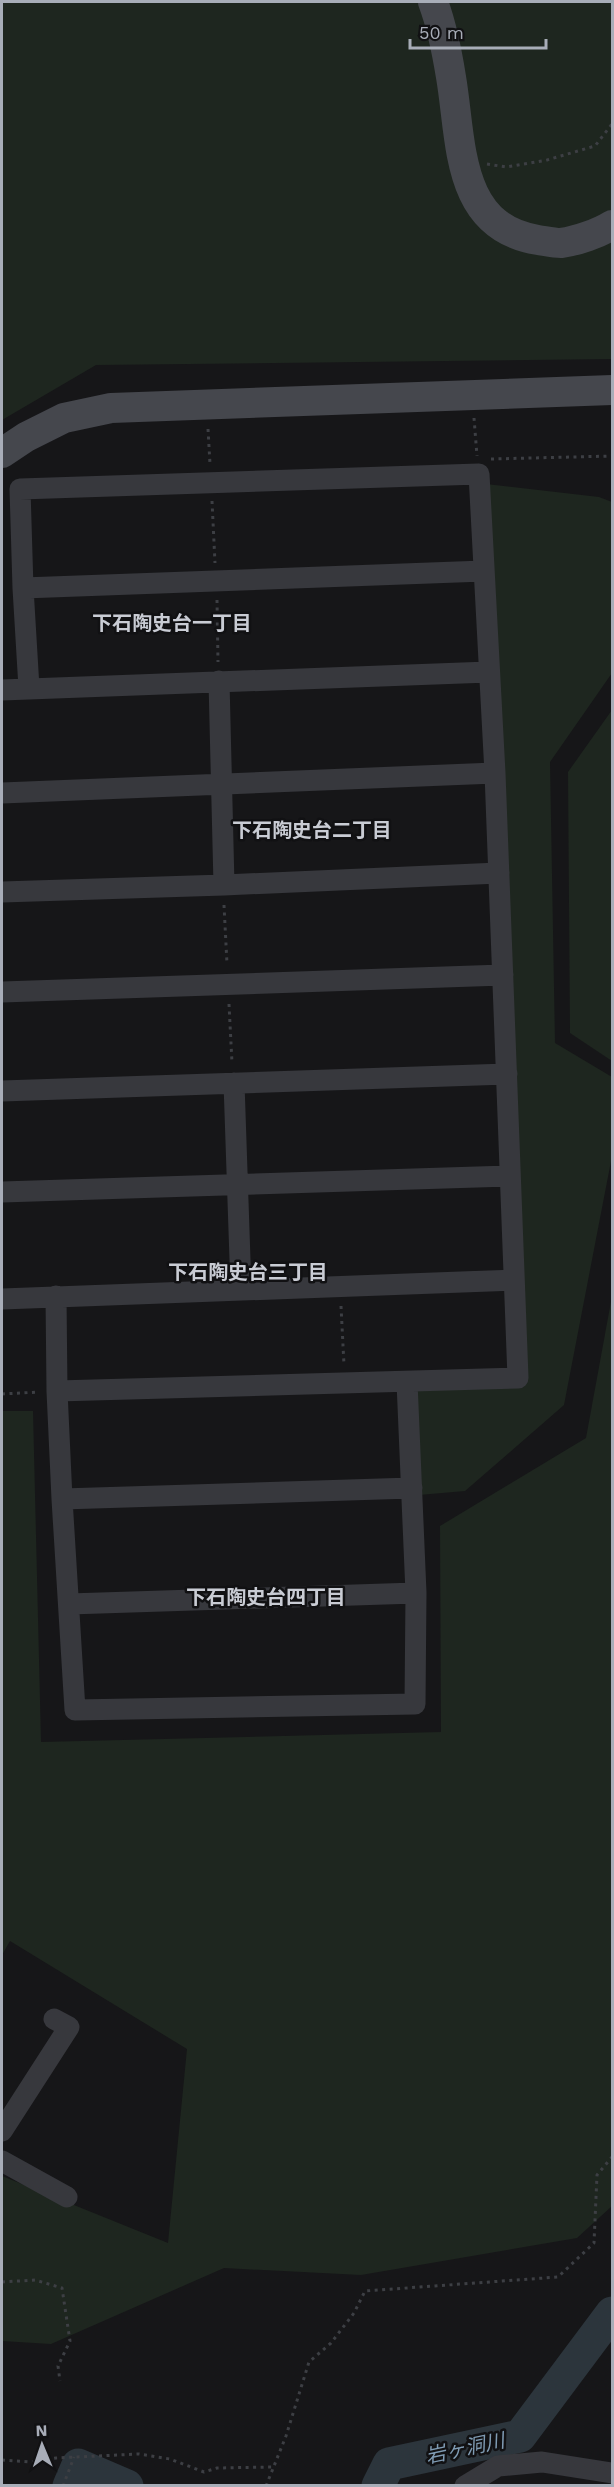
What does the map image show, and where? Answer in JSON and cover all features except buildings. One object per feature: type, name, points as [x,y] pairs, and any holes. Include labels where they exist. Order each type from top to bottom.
[{"type":"street","points":[[433,2],[451,77],[462,159],[472,192],[494,223],[524,237],[560,243],[612,225]]},
{"type":"street","points":[[2,453],[26,437],[64,418],[111,408],[612,390]]},
{"type":"street","points":[[29,688],[20,489],[211,483],[478,467],[495,773],[518,1377],[57,1391]]},
{"type":"street","points":[[23,588],[484,571]]},
{"type":"street","points":[[2,690],[489,672]]},
{"type":"street","points":[[219,681],[224,885]]},
{"type":"street","points":[[2,793],[495,773]]},
{"type":"street","points":[[2,892],[499,873]]},
{"type":"street","points":[[2,992],[503,975]]},
{"type":"street","points":[[2,1091],[507,1074]]},
{"type":"street","points":[[234,1083],[242,1289]]},
{"type":"street","points":[[2,1192],[509,1176]]},
{"type":"street","points":[[2,1299],[513,1280]]},
{"type":"street","points":[[56,1296],[57,1391],[75,1710],[416,1704],[416,1593],[407,1382]]},
{"type":"street","points":[[62,1499],[412,1488]]},
{"type":"street","points":[[69,1604],[416,1593]]},
{"type":"street","points":[[2,2131],[69,2027],[54,2019]]},
{"type":"street","points":[[2,2161],[67,2197]]},
{"type":"street","points":[[465,2486],[498,2466],[542,2462],[612,2473]]},
{"type":"path","points":[[462,159],[506,167],[547,160],[595,146],[612,124]]},
{"type":"path","points":[[472,395],[478,467],[612,456]]},
{"type":"path","points":[[206,403],[219,681]]},
{"type":"path","points":[[340,1286],[345,1384]]},
{"type":"path","points":[[2,1394],[57,1391]]},
{"type":"path","points":[[266,2486],[286,2436],[309,2362],[331,2343],[354,2313],[365,2291],[558,2277],[594,2243],[597,2175],[612,2157]]},
{"type":"path","points":[[2,2282],[35,2280],[62,2288],[70,2341],[58,2366],[60,2381]]},
{"type":"path","points":[[2,2460],[32,2462],[74,2457],[139,2454],[170,2459],[204,2472],[217,2468],[273,2467]]},
{"type":"path","points":[[63,2486],[74,2457]]},
{"type":"shaded area","points":[[2,2],[612,2],[612,359],[96,365],[2,420]]},
{"type":"shaded area","points":[[486,484],[599,497],[612,502],[612,673],[550,762],[555,1043],[612,1077],[612,1156],[564,1405],[465,1491],[419,1495],[415,1390],[525,1385]]},
{"type":"shaded area","points":[[612,710],[612,1061],[570,1033],[568,772]]},
{"type":"shaded area","points":[[612,1296],[612,2206],[577,2238],[361,2275],[224,2268],[51,2344],[2,2341],[2,2176],[168,2243],[187,2049],[10,1941],[2,1955],[2,1411],[33,1411],[41,1742],[441,1732],[440,1526],[586,1438]]},
{"type":"waterway","name":"岩ヶ洞川","points":[[378,2486],[389,2464],[520,2436],[612,2313]]},
{"type":"waterway","name":"岩ヶ洞川","points":[[69,2486],[78,2465],[127,2486]]},
{"type":"district","name":"下石陶史台一丁目","points":[[172,623]]},
{"type":"district","name":"下石陶史台二丁目","points":[[312,830]]},
{"type":"district","name":"下石陶史台三丁目","points":[[248,1272]]},
{"type":"district","name":"下石陶史台四丁目","points":[[266,1597]]}]
